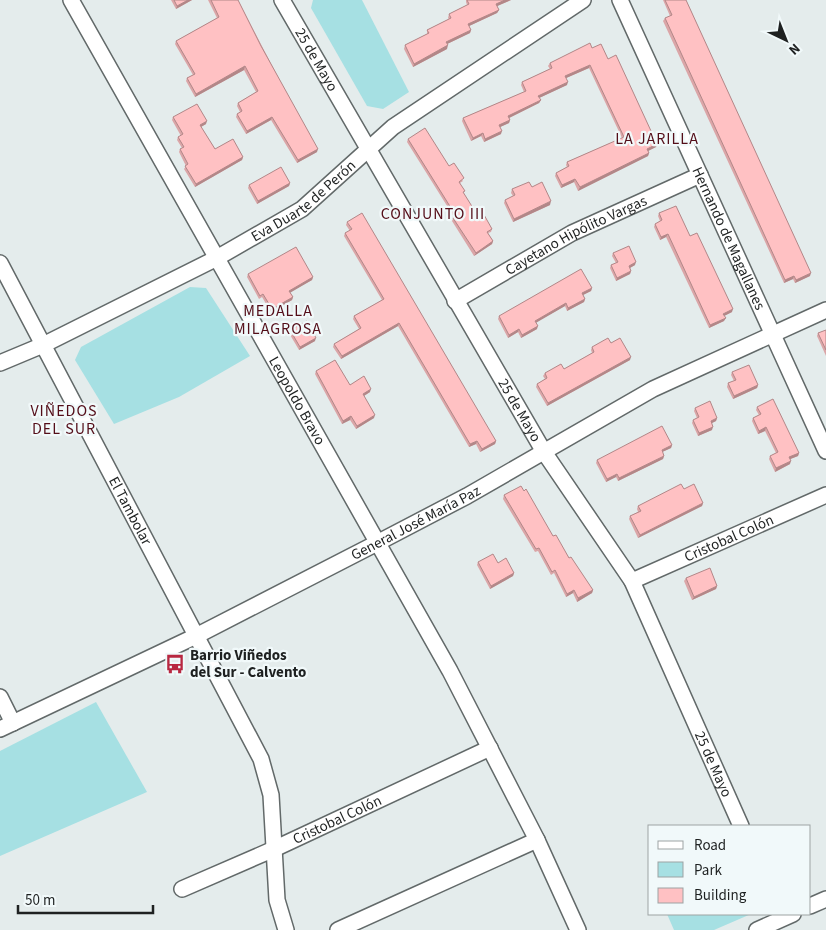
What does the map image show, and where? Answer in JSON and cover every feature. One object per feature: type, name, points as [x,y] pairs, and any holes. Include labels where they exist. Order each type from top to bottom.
[{"type":"street","name":"Leopoldo Bravo","points":[[71,0],[215,259],[450,671],[538,840],[578,930]]},
{"type":"street","name":"25 de Mayo","points":[[282,0],[544,452],[632,581],[741,825]]},
{"type":"street","name":"Eva Duarte de Perón","points":[[0,364],[43,345],[215,259],[302,209],[392,127],[582,0]]},
{"type":"street","name":"Hernando de Magallanes","points":[[620,0],[826,451]]},
{"type":"street","name":"Cayetano Hipólito Vargas","points":[[455,301],[572,233],[700,175]]},
{"type":"street","name":"El Tambolar","points":[[0,263],[261,758],[271,795],[277,900],[286,930]]},
{"type":"street","name":"General José María Paz","points":[[6,726],[196,636],[377,543],[544,452],[653,389],[826,310]]},
{"type":"street","name":"Cristobal Colón","points":[[632,581],[826,495]]},
{"type":"street","points":[[0,697],[6,726]]},
{"type":"street","name":"Cristobal Colón","points":[[182,889],[274,849],[490,748]]},
{"type":"street","points":[[338,930],[538,840]]},
{"type":"street","points":[[811,906],[826,898]]},
{"type":"street","points":[[756,930],[786,919]]},
{"type":"green space","points":[[313,0],[362,0],[409,92],[383,109],[367,106],[311,8]]},
{"type":"green space","points":[[190,287],[206,288],[250,356],[179,397],[114,424],[75,360],[81,347]]},
{"type":"green space","points":[[96,702],[147,792],[0,856],[0,751]]},
{"type":"green space","points":[[667,915],[749,915],[714,930],[674,930]]},
{"type":"building","points":[[174,0],[188,0],[177,6]]},
{"type":"building","points":[[211,0],[238,0],[318,149],[298,160],[272,117],[247,131],[237,114],[242,111],[238,103],[258,91],[245,66],[196,94],[187,78],[195,74],[176,41],[219,17]]},
{"type":"building","points":[[467,0],[505,0],[496,4],[499,10],[468,24],[471,30],[446,42],[448,45],[414,64],[405,45],[429,33],[427,30],[451,18],[449,14],[469,4]]},
{"type":"building","points":[[665,0],[686,0],[811,273],[796,280],[794,276],[785,280],[665,18],[672,15]]},
{"type":"building","points":[[590,43],[592,48],[601,44],[608,59],[616,55],[657,144],[647,149],[649,153],[580,187],[575,179],[562,185],[556,173],[569,166],[567,162],[624,137],[590,65],[565,76],[568,82],[538,96],[541,100],[508,116],[510,120],[499,125],[502,131],[485,139],[483,133],[473,138],[463,118],[526,91],[522,82],[552,68],[550,63]]},
{"type":"building","points":[[197,104],[207,121],[200,125],[215,149],[233,139],[243,157],[196,184],[185,166],[188,164],[180,149],[184,147],[178,137],[183,134],[173,117]]},
{"type":"building","points":[[425,128],[449,166],[454,163],[464,178],[459,182],[465,191],[463,192],[478,216],[483,213],[492,229],[487,232],[493,241],[476,253],[453,218],[456,216],[408,139]]},
{"type":"building","points":[[281,167],[290,183],[258,201],[249,185]]},
{"type":"building","points":[[529,182],[532,187],[542,182],[551,201],[514,219],[505,200],[515,195],[512,189]]},
{"type":"building","points":[[676,206],[690,236],[697,233],[733,309],[723,314],[726,318],[710,325],[668,234],[661,237],[655,224],[662,220],[659,213]]},
{"type":"building","points":[[362,213],[496,441],[482,449],[477,441],[470,444],[399,323],[342,356],[334,344],[361,328],[354,316],[384,299],[345,233],[352,229],[347,222]]},
{"type":"building","points":[[629,246],[636,262],[629,266],[631,271],[617,278],[611,265],[618,262],[613,253]]},
{"type":"building","points":[[296,247],[313,277],[289,291],[293,297],[272,309],[263,294],[260,296],[248,274]]},
{"type":"building","points":[[581,269],[592,288],[582,293],[585,299],[568,308],[566,303],[535,321],[538,326],[522,335],[519,329],[509,335],[499,316]]},
{"type":"building","points":[[307,321],[316,338],[300,347],[290,330]]},
{"type":"building","points":[[826,330],[826,350],[818,333]]},
{"type":"building","points":[[608,338],[611,343],[620,338],[631,357],[548,403],[537,384],[547,378],[545,373],[561,364],[564,369],[594,352],[592,347]]},
{"type":"building","points":[[335,360],[350,385],[364,376],[371,389],[363,394],[375,415],[357,426],[351,416],[343,421],[316,371]]},
{"type":"building","points":[[749,365],[758,385],[734,396],[728,383],[736,380],[732,372]]},
{"type":"building","points":[[773,399],[799,453],[789,457],[791,461],[776,468],[770,456],[778,452],[766,427],[759,431],[753,418],[761,414],[757,407]]},
{"type":"building","points":[[710,401],[717,418],[711,421],[713,427],[699,433],[693,420],[699,417],[695,408]]},
{"type":"building","points":[[662,426],[672,445],[662,450],[664,456],[619,478],[617,474],[607,479],[597,460]]},
{"type":"building","points":[[681,484],[684,489],[694,484],[703,503],[640,535],[630,516],[641,511],[638,506]]},
{"type":"building","points":[[521,486],[524,491],[526,489],[553,536],[556,535],[569,558],[571,557],[593,590],[578,598],[574,590],[567,594],[555,570],[552,572],[539,548],[536,549],[504,495]]},
{"type":"building","points":[[493,554],[498,563],[506,558],[514,573],[491,586],[478,562]]},
{"type":"building","points":[[710,568],[717,586],[694,597],[686,578]]},
{"type":"place","name":"Barrio Viñedos del Sur - Calvento","points":[[175,664]]},
{"type":"district","name":"LA JARILLA","points":[[657,139]]},
{"type":"district","name":"CONJUNTO III","points":[[433,214]]},
{"type":"district","name":"MEDALLA MILAGROSA","points":[[278,320]]},
{"type":"district","name":"VIÑEDOS DEL SUR","points":[[64,420]]}]
